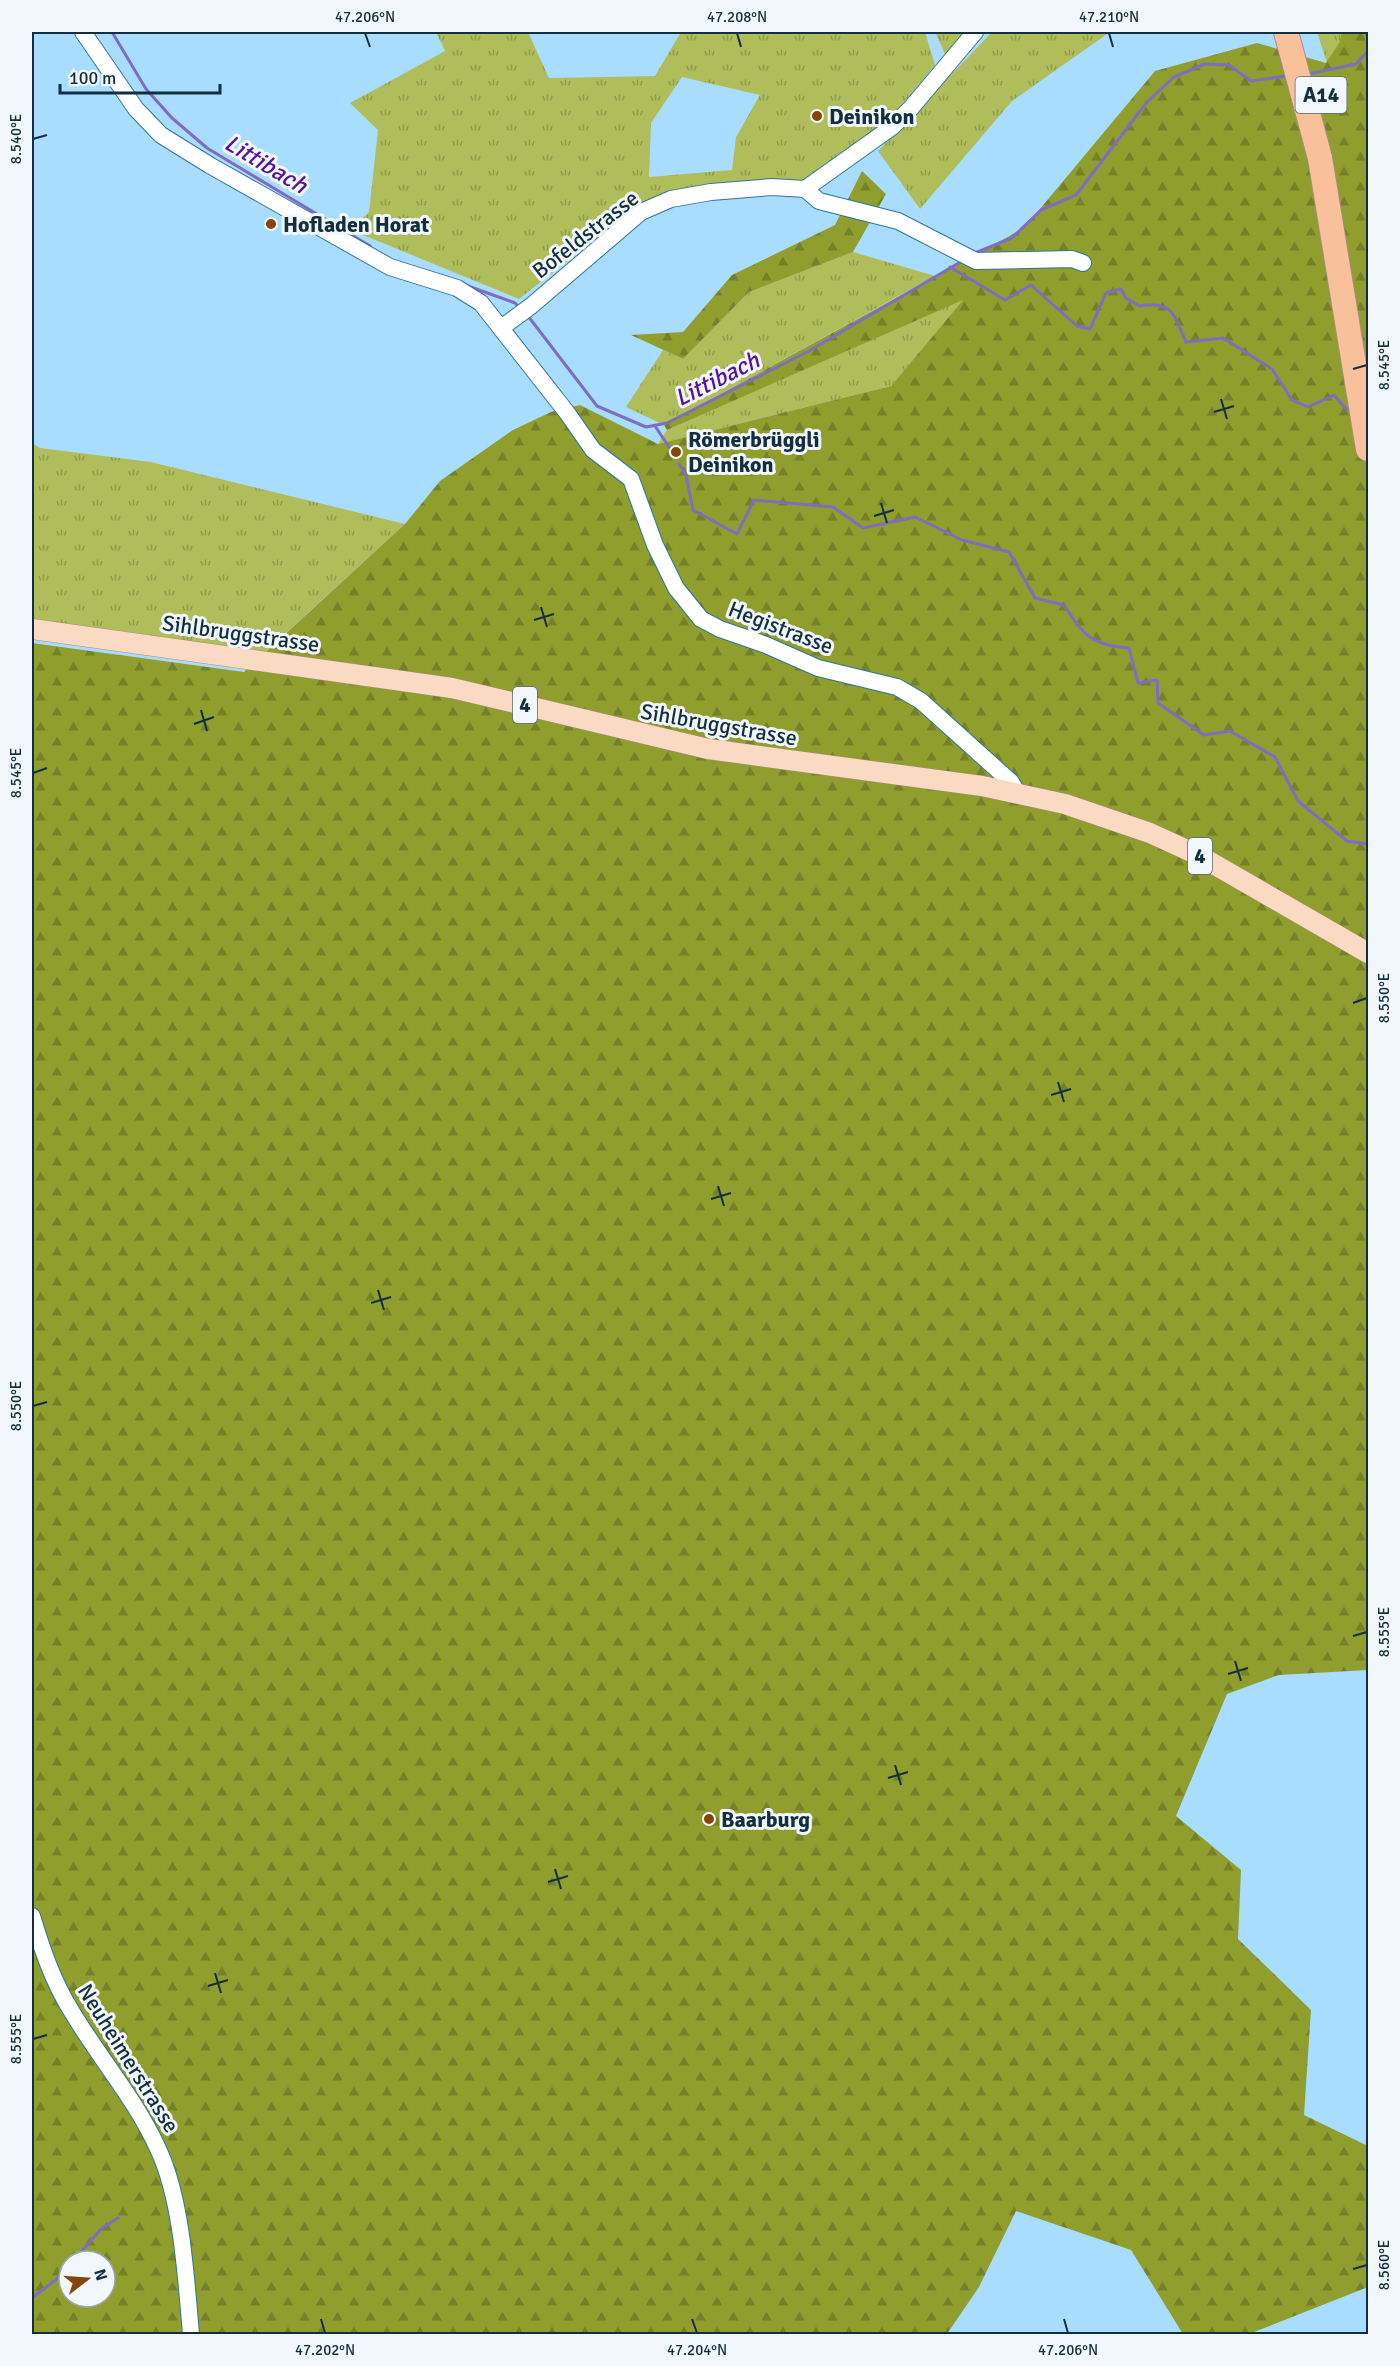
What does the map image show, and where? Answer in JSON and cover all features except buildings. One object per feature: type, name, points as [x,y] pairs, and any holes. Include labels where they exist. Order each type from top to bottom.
[{"type":"highway","name":"A14","points":[[1286,32],[1328,160]]},
{"type":"highway","name":"A14","points":[[1302,32],[1322,97],[1328,160],[1351,298],[1368,449]]},
{"type":"highway","name":"A14","points":[[1351,298],[1368,370]]},
{"type":"main road","name":"Sihlbruggstrasse","points":[[32,629],[452,688],[708,749],[1017,792],[1103,815],[1150,833],[1207,860],[1368,953]]},
{"type":"street","name":"Hegistrasse","points":[[84,32],[136,109],[161,135],[211,166],[390,267],[457,288],[481,303],[568,414],[593,450],[631,479],[655,545],[676,588],[701,619],[720,629],[766,645],[818,668],[897,687],[921,702],[1011,782],[1017,792]]},
{"type":"street","points":[[805,189],[892,127],[911,108],[975,32]]},
{"type":"street","name":"Bofeldstrasse","points":[[501,328],[525,311],[641,212],[671,200],[711,192],[772,187],[805,189],[819,201],[898,221],[976,261],[1072,259],[1083,263]]},
{"type":"street","name":"Neuheimerstrasse","points":[[32,1916],[52,1976],[71,2012],[142,2116],[160,2152],[171,2185],[191,2334]]},
{"type":"green space","points":[[436,32],[528,32],[549,78],[655,76],[681,32],[925,32],[935,65],[871,142],[799,182],[640,204],[519,299],[351,230],[369,212],[378,130],[350,103],[445,51]],"holes":[[[682,77],[760,95],[736,137],[732,170],[649,177],[651,123]]]},
{"type":"green space","points":[[935,32],[966,32],[945,54]]},
{"type":"green space","points":[[992,32],[1110,32],[1012,101],[920,209],[878,151]]},
{"type":"green space","points":[[1317,32],[1342,32],[1339,43],[1327,63]]},
{"type":"green space","points":[[1342,32],[1368,32],[1368,1670],[1279,1675],[1227,1694],[1176,1816],[1241,1870],[1238,1939],[1311,2010],[1304,2115],[1368,2146],[1368,2287],[1249,2334],[1183,2334],[1131,2250],[1016,2211],[979,2287],[947,2334],[32,2334],[32,643],[244,672],[405,524],[440,481],[513,430],[551,412],[580,405],[658,444],[891,386],[963,300],[667,430],[664,425],[1024,228],[1155,71],[1257,43],[1326,63],[1339,43]]},
{"type":"green space","points":[[862,171],[886,194],[853,252],[749,292],[683,359],[631,335],[683,332],[732,275],[835,225]]},
{"type":"green space","points":[[853,252],[935,276],[664,425],[626,407],[663,350],[683,359],[749,292]]},
{"type":"green space","points":[[964,299],[891,386],[658,444],[667,430]]},
{"type":"green space","points":[[32,443],[40,448],[151,462],[405,524],[264,653],[32,624]]},
{"type":"waterway","name":"Littibach","points":[[112,32],[146,89],[172,118],[207,148],[370,246]]},
{"type":"waterway","name":"Littibach","points":[[1308,74],[1356,64],[1368,51]]},
{"type":"waterway","name":"Littibach","points":[[975,253],[1012,238],[1041,210],[1076,195],[1147,102],[1174,77],[1205,64],[1229,65],[1251,81],[1287,76]]},
{"type":"waterway","name":"Littibach","points":[[528,316],[597,406],[646,427],[667,423],[809,351],[962,261]]},
{"type":"waterway","points":[[950,267],[1005,300],[1031,285],[1077,326],[1090,329],[1106,293],[1121,289],[1126,298],[1139,306],[1159,306],[1171,312],[1186,342],[1223,338],[1272,369],[1292,400],[1308,407],[1334,395],[1346,409],[1352,410]]},
{"type":"waterway","name":"Littibach","points":[[468,286],[515,303],[519,307]]},
{"type":"waterway","points":[[655,426],[669,447]]},
{"type":"waterway","points":[[679,464],[686,475],[693,510],[737,534],[754,500],[833,507],[863,528],[915,517],[962,540],[1009,552],[1035,598],[1064,605],[1083,631],[1097,641],[1116,647],[1129,648],[1138,683],[1157,680],[1158,703],[1204,735],[1230,731],[1275,757],[1298,801],[1347,841],[1368,844]]},
{"type":"waterway","points":[[84,2249],[101,2229],[118,2218]]},
{"type":"waterway","points":[[32,2298],[57,2279]]},
{"type":"place","name":"Deinikon","points":[[817,116]]},
{"type":"place","name":"Hofladen Horat","points":[[271,224]]},
{"type":"place","name":"Römerbrüggli Deinikon","points":[[676,452]]},
{"type":"place","name":"Baarburg","points":[[709,1819]]}]
